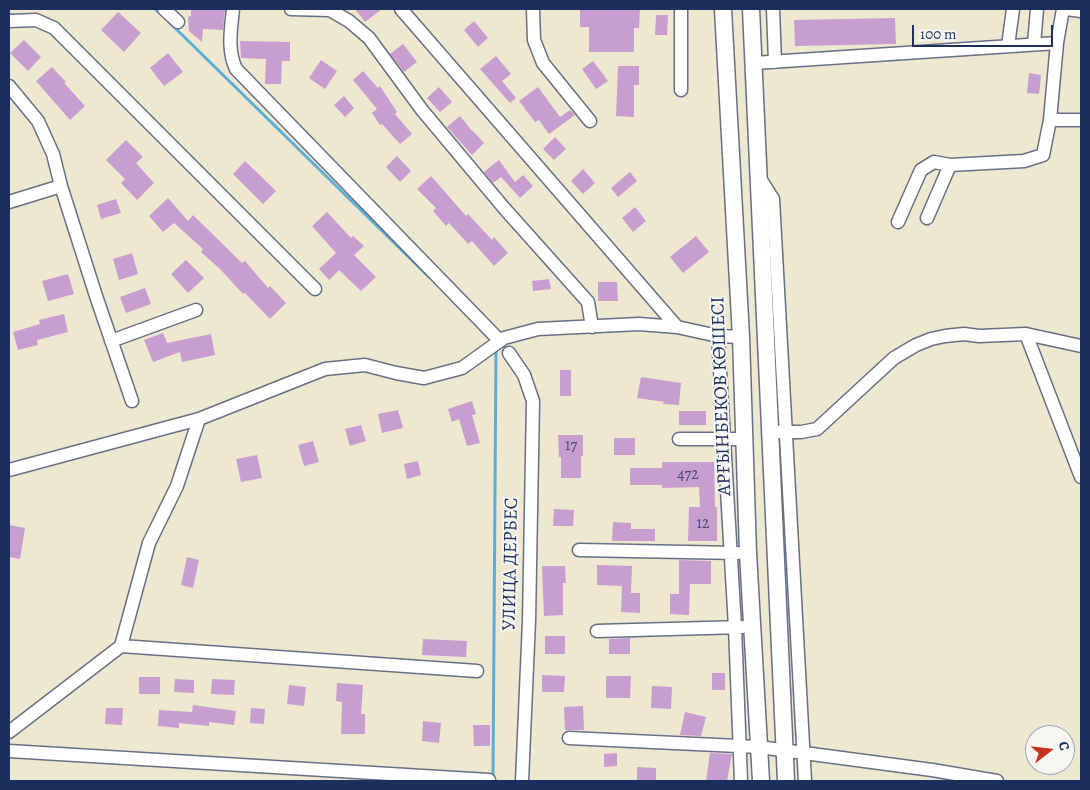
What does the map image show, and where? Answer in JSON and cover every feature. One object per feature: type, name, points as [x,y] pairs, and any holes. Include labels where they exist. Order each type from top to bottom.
[{"type":"main road","name":"АРҒЫНБЕКОВ КӨШЕСІ","points":[[723,9],[741,336],[748,553],[761,781]]},
{"type":"main road","points":[[752,9],[759,177],[778,432],[786,781]]},
{"type":"street","points":[[164,9],[178,22]]},
{"type":"street","points":[[233,9],[230,48],[231,59],[236,69],[500,341]]},
{"type":"street","points":[[292,9],[330,10],[349,21],[369,38],[422,110],[504,208],[588,302],[592,327]]},
{"type":"street","points":[[401,9],[677,326]]},
{"type":"street","points":[[533,9],[534,40],[543,63],[590,121]]},
{"type":"street","points":[[681,9],[681,90]]},
{"type":"street","points":[[774,9],[775,62]]},
{"type":"street","points":[[1008,46],[1013,9]]},
{"type":"street","points":[[1034,44],[1037,9]]},
{"type":"street","points":[[898,222],[921,170],[934,162],[950,165],[1024,161],[1043,155],[1050,120],[1056,42],[1063,9]]},
{"type":"street","points":[[1067,9],[1081,11]]},
{"type":"street","points":[[9,21],[36,20],[54,28],[315,289]]},
{"type":"street","points":[[754,63],[1056,42]]},
{"type":"street","points":[[9,86],[38,121],[53,154],[61,186],[132,401]]},
{"type":"street","points":[[1050,120],[1081,120]]},
{"type":"street","points":[[927,218],[950,165]]},
{"type":"street","points":[[9,202],[61,186]]},
{"type":"street","points":[[111,341],[196,310]]},
{"type":"street","points":[[9,470],[199,420],[325,368],[366,365],[424,378],[462,368],[504,338],[538,329],[640,324],[677,326],[718,336],[741,336]]},
{"type":"street","points":[[1026,334],[1081,477]]},
{"type":"street","points":[[805,781],[778,432],[801,432],[817,429],[894,358],[916,345],[945,336],[1026,334],[1081,346]]},
{"type":"street","points":[[718,336],[735,627],[741,781]]},
{"type":"street","name":"УЛИЦА ДЕРБЕС","points":[[509,353],[524,375],[533,401],[529,621],[522,781]]},
{"type":"street","points":[[9,732],[121,646],[149,543],[176,486],[199,420]]},
{"type":"street","points":[[679,439],[745,439]]},
{"type":"street","points":[[579,550],[748,553]]},
{"type":"street","points":[[596,631],[753,627]]},
{"type":"street","points":[[121,646],[477,671]]},
{"type":"street","points":[[569,738],[760,747],[804,752],[972,779],[997,781]]},
{"type":"street","points":[[9,751],[489,780]]},
{"type":"building","points":[[191,9],[225,9],[223,30],[203,29],[202,42],[189,31],[188,17],[191,16]]},
{"type":"building","points":[[355,9],[382,9],[365,22]]},
{"type":"building","points":[[580,9],[640,9],[639,28],[634,28],[634,52],[589,52],[589,27],[580,27]]},
{"type":"building","points":[[118,12],[141,33],[124,52],[101,30]]},
{"type":"building","points":[[656,15],[668,15],[667,35],[655,35]]},
{"type":"building","points":[[895,18],[896,44],[795,46],[794,20]]},
{"type":"building","points":[[474,21],[488,38],[478,47],[464,30]]},
{"type":"building","points":[[24,40],[41,57],[28,71],[10,53]]},
{"type":"building","points":[[240,41],[290,42],[290,61],[282,61],[281,84],[265,84],[266,59],[241,58]]},
{"type":"building","points":[[403,44],[417,62],[404,72],[390,54]]},
{"type":"building","points":[[168,53],[183,72],[164,86],[150,68]]},
{"type":"building","points":[[496,56],[511,74],[502,81],[516,98],[510,103],[480,69]]},
{"type":"building","points":[[321,60],[337,71],[325,89],[309,78]]},
{"type":"building","points":[[593,61],[608,81],[596,89],[582,69]]},
{"type":"building","points":[[618,66],[639,66],[639,85],[634,85],[634,117],[616,116]]},
{"type":"building","points":[[52,67],[85,106],[70,120],[36,81]]},
{"type":"building","points":[[363,71],[378,88],[380,86],[397,112],[395,114],[412,134],[400,144],[382,124],[380,125],[372,113],[377,109],[353,80]]},
{"type":"building","points":[[1029,73],[1041,75],[1039,94],[1027,93]]},
{"type":"building","points":[[439,87],[452,102],[440,112],[427,98]]},
{"type":"building","points":[[538,87],[560,117],[570,110],[575,115],[549,134],[539,120],[535,122],[519,101]]},
{"type":"building","points":[[344,96],[354,108],[345,117],[334,105]]},
{"type":"building","points":[[460,116],[484,143],[472,155],[447,127]]},
{"type":"building","points":[[555,137],[566,149],[554,160],[543,149]]},
{"type":"building","points":[[126,140],[143,157],[136,163],[154,183],[137,200],[121,183],[125,179],[106,160]]},
{"type":"building","points":[[397,156],[411,171],[400,182],[386,167]]},
{"type":"building","points":[[499,160],[515,182],[523,175],[533,186],[520,198],[501,177],[493,183],[484,172]]},
{"type":"building","points":[[245,161],[276,191],[263,204],[233,174]]},
{"type":"building","points":[[583,169],[595,183],[583,194],[571,181]]},
{"type":"building","points":[[630,172],[637,181],[618,197],[611,188]]},
{"type":"building","points":[[431,176],[466,216],[468,214],[492,240],[494,237],[508,253],[494,266],[472,241],[468,244],[449,223],[446,226],[433,211],[436,208],[417,189]]},
{"type":"building","points":[[168,198],[188,221],[193,215],[242,263],[245,261],[268,288],[270,286],[286,303],[270,319],[201,252],[203,249],[174,223],[163,232],[149,216]]},
{"type":"building","points":[[116,199],[121,213],[101,219],[97,205]]},
{"type":"building","points":[[635,207],[646,221],[633,232],[622,218]]},
{"type":"building","points":[[327,212],[351,238],[353,236],[364,246],[354,255],[376,277],[361,291],[339,270],[329,280],[319,269],[336,253],[312,226]]},
{"type":"building","points":[[696,236],[709,252],[683,273],[670,257]]},
{"type":"building","points":[[132,253],[138,274],[119,280],[113,259]]},
{"type":"building","points":[[186,260],[204,278],[188,293],[171,274]]},
{"type":"building","points":[[68,274],[74,294],[48,301],[42,281]]},
{"type":"building","points":[[549,279],[551,289],[533,291],[532,281]]},
{"type":"building","points":[[598,282],[617,282],[618,301],[598,301]]},
{"type":"building","points":[[145,288],[151,304],[126,313],[120,297]]},
{"type":"building","points":[[64,314],[68,332],[37,340],[38,345],[18,350],[13,332],[40,324],[39,320]]},
{"type":"building","points":[[163,333],[167,343],[211,334],[215,355],[182,362],[180,352],[153,362],[144,340]]},
{"type":"building","points":[[560,370],[571,370],[571,396],[560,396]]},
{"type":"building","points":[[641,377],[681,383],[679,405],[663,404],[664,402],[637,398]]},
{"type":"building","points":[[472,401],[476,414],[472,415],[480,443],[467,446],[459,419],[452,422],[448,409]]},
{"type":"building","points":[[398,410],[403,428],[382,433],[378,414]]},
{"type":"building","points":[[679,411],[706,411],[706,425],[679,425]]},
{"type":"building","points":[[361,425],[366,441],[350,446],[345,429]]},
{"type":"building","points":[[558,435],[583,435],[581,478],[561,478]]},
{"type":"building","points":[[614,438],[635,438],[635,455],[614,455]]},
{"type":"building","points":[[313,441],[319,462],[304,466],[298,445]]},
{"type":"building","points":[[257,455],[262,478],[241,482],[236,459]]},
{"type":"building","points":[[418,461],[421,475],[407,479],[404,464]]},
{"type":"building","points":[[662,462],[714,462],[717,541],[688,541],[689,507],[700,507],[699,487],[662,488],[662,485],[630,485],[630,468],[662,468]]},
{"type":"building","points":[[554,509],[574,510],[573,526],[553,526]]},
{"type":"building","points":[[613,522],[631,523],[631,529],[655,529],[655,541],[612,541]]},
{"type":"building","points":[[9,525],[25,528],[20,559],[9,557]]},
{"type":"building","points":[[187,557],[199,560],[193,588],[181,585]]},
{"type":"building","points":[[679,560],[711,561],[711,584],[690,584],[689,615],[670,614],[670,594],[679,594]]},
{"type":"building","points":[[597,565],[632,566],[631,593],[640,593],[640,613],[621,612],[622,586],[597,585]]},
{"type":"building","points":[[542,566],[565,566],[566,583],[563,583],[563,615],[544,616]]},
{"type":"building","points":[[545,636],[565,636],[565,654],[545,654]]},
{"type":"building","points":[[630,638],[630,654],[609,654],[609,639]]},
{"type":"building","points":[[423,639],[467,641],[466,657],[422,655]]},
{"type":"building","points":[[712,673],[725,673],[725,690],[712,690]]},
{"type":"building","points":[[542,675],[565,676],[564,692],[542,692]]},
{"type":"building","points":[[606,676],[631,676],[630,698],[606,698]]},
{"type":"building","points":[[139,677],[160,677],[160,694],[139,694]]},
{"type":"building","points":[[175,679],[194,680],[194,693],[174,692]]},
{"type":"building","points":[[212,679],[235,680],[234,695],[211,694]]},
{"type":"building","points":[[337,683],[363,685],[361,714],[365,714],[365,734],[341,734],[342,702],[336,701]]},
{"type":"building","points":[[289,685],[306,687],[304,706],[287,704]]},
{"type":"building","points":[[652,686],[672,687],[671,709],[651,708]]},
{"type":"building","points":[[193,705],[236,711],[234,725],[209,722],[209,726],[179,723],[179,728],[158,726],[159,710],[192,712]]},
{"type":"building","points":[[583,706],[584,730],[565,730],[564,707]]},
{"type":"building","points":[[106,708],[123,708],[122,725],[105,724]]},
{"type":"building","points":[[251,708],[265,709],[264,724],[250,723]]},
{"type":"building","points":[[685,712],[706,717],[701,736],[680,735]]},
{"type":"building","points":[[423,721],[441,723],[439,743],[422,741]]},
{"type":"building","points":[[473,725],[490,725],[490,746],[474,746]]},
{"type":"building","points":[[617,753],[617,766],[604,767],[604,754]]},
{"type":"building","points":[[710,753],[732,754],[727,781],[706,781]]},
{"type":"building","points":[[637,767],[656,768],[656,781],[637,781]]},
{"type":"waterway","points":[[155,9],[161,14]]},
{"type":"waterway","points":[[169,22],[429,277]]},
{"type":"waterway","points":[[493,778],[496,347]]}]
